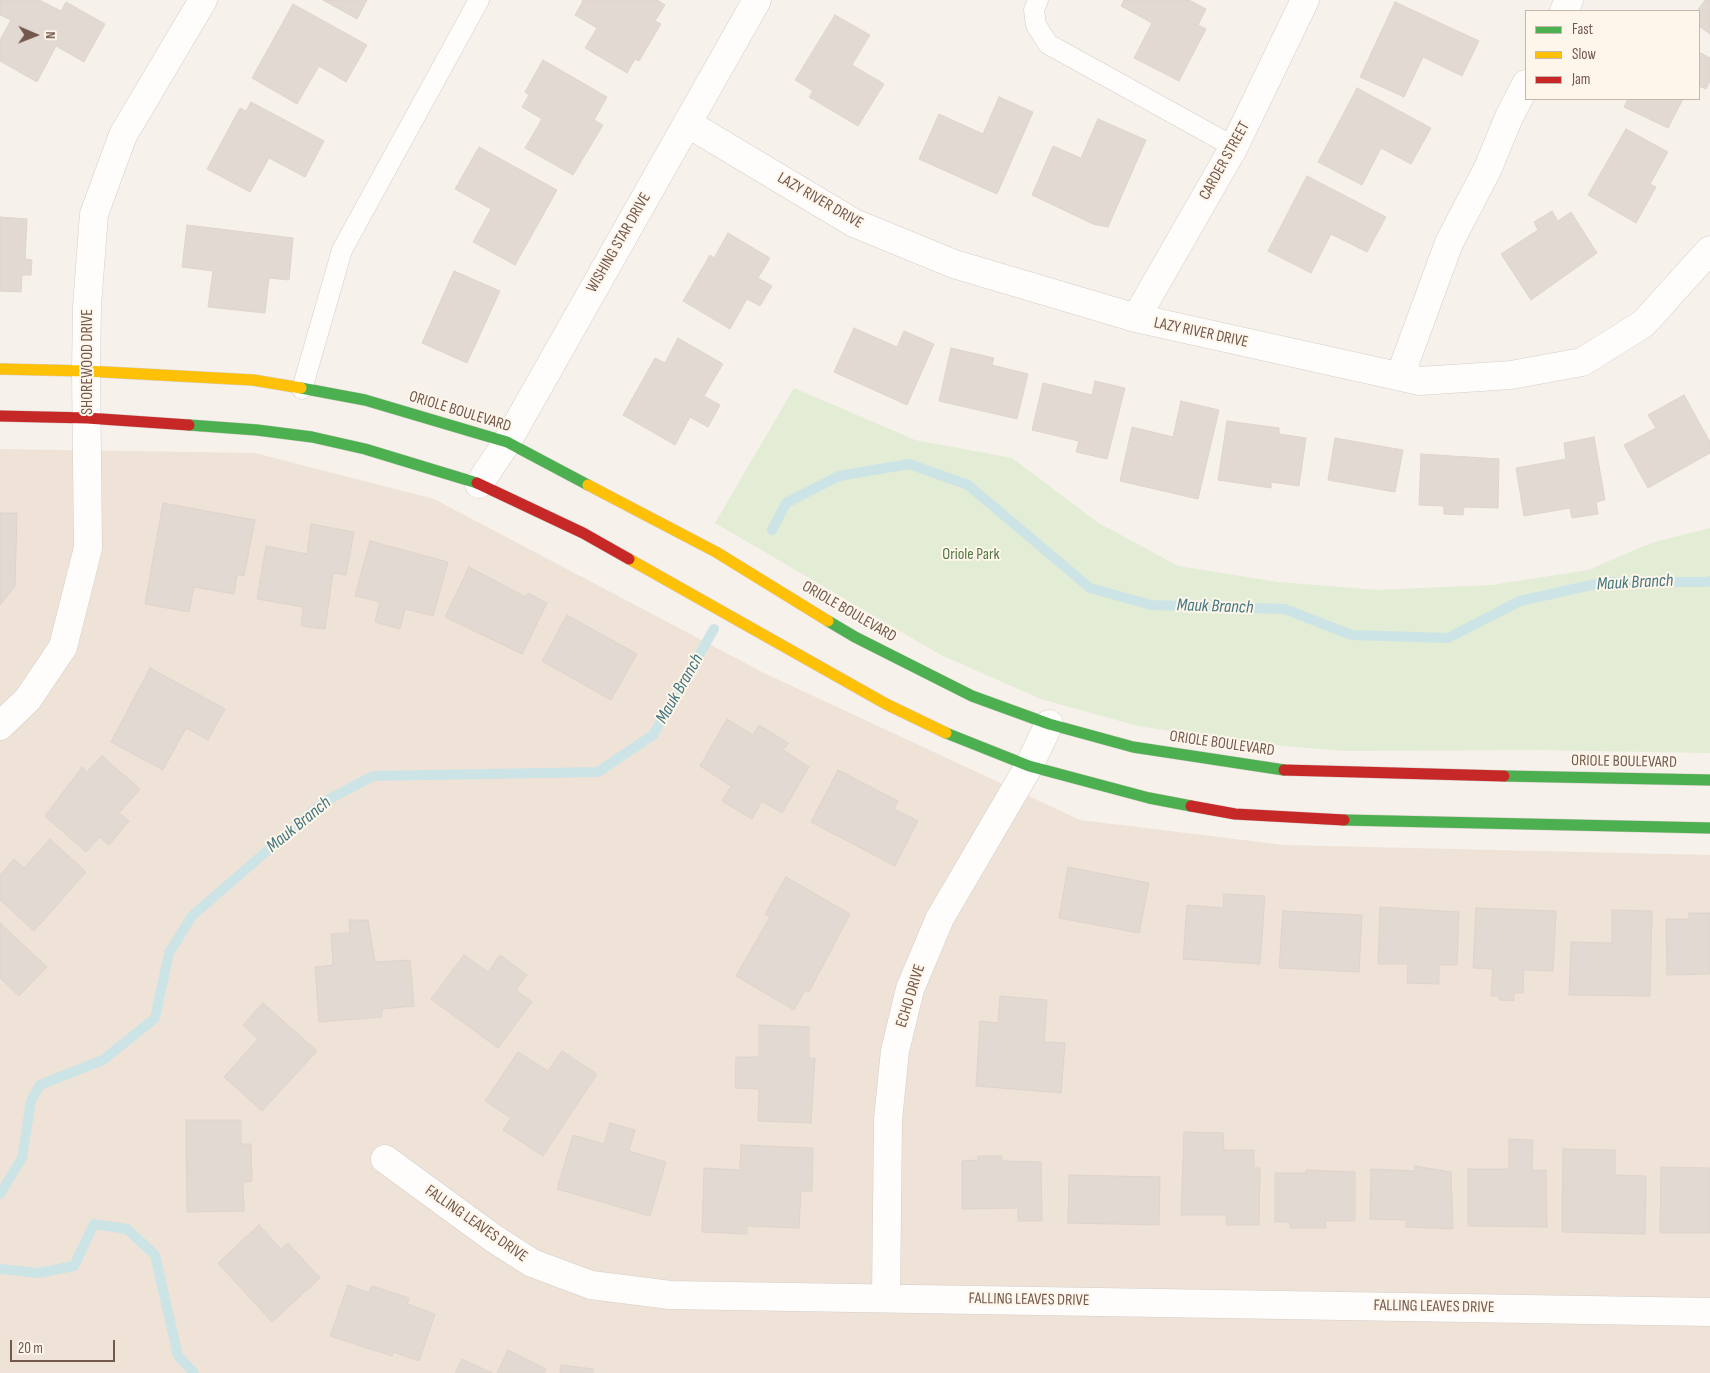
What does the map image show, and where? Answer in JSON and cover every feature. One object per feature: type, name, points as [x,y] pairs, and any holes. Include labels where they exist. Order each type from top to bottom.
[{"type":"street","name":"SHOREWOOD DRIVE","points":[[0,726],[28,699],[63,646],[88,548],[86,371],[94,214],[123,135],[203,0]]},
{"type":"street","name":"WISHING STAR DRIVE","points":[[479,484],[507,442],[757,0]]},
{"type":"street","name":"CARDER STREET","points":[[1136,318],[1234,147],[1305,0]]},
{"type":"street","points":[[1400,376],[1450,243],[1488,168],[1525,86]]},
{"type":"street","name":"LAZY RIVER DRIVE","points":[[687,123],[854,223],[954,264],[1136,318],[1420,380],[1511,375],[1582,362],[1644,324],[1710,250]]},
{"type":"street","name":"ORIOLE BOULEVARD","points":[[0,369],[86,371],[253,380],[365,400],[507,442],[716,552],[855,637],[972,696],[1049,724],[1133,747],[1293,771],[1710,780]]},
{"type":"street","points":[[0,416],[87,418],[257,430],[312,437],[365,449],[479,484],[583,533],[886,704],[958,739],[1028,766],[1149,798],[1235,814],[1322,820],[1710,828]]},
{"type":"street","name":"ECHO DRIVE","points":[[886,1298],[888,1120],[895,1051],[910,989],[940,918],[1028,766],[1049,724]]},
{"type":"street","name":"FALLING LEAVES DRIVE","points":[[385,1160],[493,1238],[532,1263],[591,1285],[670,1295],[1710,1312]]},
{"type":"lane","points":[[302,389],[342,250],[479,0]]},
{"type":"lane","points":[[1038,0],[1034,10],[1036,25],[1048,44],[1234,147]]},
{"type":"shaded area","points":[[0,449],[255,453],[434,499],[766,674],[1080,820],[1284,845],[1710,855],[1710,1373],[0,1373]]},
{"type":"green space","name":"Oriole Park","points":[[794,388],[915,440],[1012,458],[1097,522],[1178,566],[1278,582],[1377,590],[1492,585],[1588,570],[1651,543],[1710,528],[1710,753],[1540,750],[1342,751],[1242,742],[1138,726],[1041,699],[941,655],[715,523]]},
{"type":"building","points":[[0,0],[39,0],[61,11],[66,2],[105,24],[84,62],[56,46],[37,82],[0,61],[0,40],[11,20],[0,15]]},
{"type":"building","points":[[323,0],[367,0],[357,19]]},
{"type":"building","points":[[582,0],[657,0],[665,5],[655,21],[661,24],[639,61],[635,59],[627,73],[585,48],[597,28],[575,15]]},
{"type":"building","points":[[1124,0],[1189,0],[1206,9],[1198,25],[1206,29],[1179,81],[1134,58],[1152,23],[1121,6]]},
{"type":"building","points":[[1705,0],[1710,0],[1710,34],[1700,27],[1700,10],[1698,10]]},
{"type":"building","points":[[1395,2],[1479,41],[1462,76],[1423,57],[1404,97],[1360,77]]},
{"type":"building","points":[[293,4],[367,45],[346,82],[319,66],[297,104],[252,78]]},
{"type":"building","points":[[835,15],[870,35],[852,65],[884,84],[858,126],[809,97],[813,91],[795,80]]},
{"type":"building","points":[[1700,53],[1710,58],[1710,81],[1706,89],[1700,86]]},
{"type":"building","points":[[543,60],[607,97],[594,120],[603,125],[573,175],[525,148],[542,119],[522,107],[529,95],[525,92]]},
{"type":"building","points":[[1357,88],[1431,128],[1411,164],[1381,148],[1362,185],[1318,162]]},
{"type":"building","points":[[999,97],[1033,112],[997,194],[919,159],[939,114],[983,134]]},
{"type":"building","points":[[1628,100],[1682,100],[1668,128],[1624,107]]},
{"type":"building","points":[[251,102],[324,141],[305,177],[269,158],[250,192],[207,169],[240,108],[246,111]]},
{"type":"building","points":[[1098,119],[1146,140],[1108,227],[1093,224],[1032,195],[1053,146],[1081,158]]},
{"type":"building","points":[[1626,129],[1668,152],[1650,184],[1656,187],[1636,223],[1588,195]]},
{"type":"building","points":[[479,147],[557,190],[515,265],[473,242],[491,209],[455,189]]},
{"type":"building","points":[[1307,176],[1386,217],[1367,252],[1331,234],[1311,273],[1268,251]]},
{"type":"building","points":[[1552,211],[1558,221],[1571,212],[1597,253],[1531,300],[1501,254],[1538,230],[1534,222]]},
{"type":"building","points":[[0,217],[27,219],[25,259],[32,260],[31,275],[22,275],[21,292],[0,291]]},
{"type":"building","points":[[187,225],[293,238],[289,280],[269,278],[265,313],[208,307],[213,271],[182,267]]},
{"type":"building","points":[[728,233],[770,258],[758,278],[772,286],[760,306],[747,299],[730,329],[683,301],[710,255],[714,258]]},
{"type":"building","points":[[454,271],[500,291],[467,363],[422,343]]},
{"type":"building","points":[[854,328],[897,347],[904,331],[934,344],[907,405],[834,372]]},
{"type":"building","points":[[678,338],[723,364],[704,396],[720,405],[708,427],[690,417],[675,445],[623,415],[655,358],[665,363]]},
{"type":"building","points":[[951,348],[994,358],[992,365],[1028,374],[1017,419],[939,401]]},
{"type":"building","points":[[1095,381],[1125,388],[1107,459],[1076,452],[1079,441],[1032,430],[1043,383],[1092,395]]},
{"type":"building","points":[[1684,395],[1710,442],[1710,453],[1648,488],[1624,445],[1656,428],[1648,415]]},
{"type":"building","points":[[1181,401],[1219,410],[1198,499],[1120,481],[1132,427],[1173,437]]},
{"type":"building","points":[[1227,421],[1279,428],[1279,434],[1306,438],[1299,486],[1271,482],[1271,488],[1218,480]]},
{"type":"building","points":[[1594,437],[1605,500],[1596,502],[1598,514],[1572,518],[1570,508],[1524,516],[1516,468],[1566,459],[1564,443]]},
{"type":"building","points":[[1335,438],[1403,450],[1395,492],[1328,480]]},
{"type":"building","points":[[1421,454],[1499,459],[1498,508],[1464,507],[1463,515],[1444,514],[1444,506],[1419,505]]},
{"type":"building","points":[[163,503],[255,520],[244,576],[237,575],[234,594],[194,587],[189,612],[145,604]]},
{"type":"building","points":[[0,513],[17,513],[15,586],[0,605]]},
{"type":"building","points":[[311,524],[354,532],[346,575],[333,573],[325,629],[301,626],[303,607],[257,599],[266,546],[307,554]]},
{"type":"building","points":[[370,541],[448,562],[433,616],[405,609],[400,629],[375,622],[380,602],[355,596]]},
{"type":"building","points":[[469,567],[526,597],[528,593],[547,603],[522,654],[445,617]]},
{"type":"building","points":[[567,615],[637,654],[611,700],[542,661]]},
{"type":"building","points":[[150,668],[225,709],[208,740],[186,728],[163,770],[111,742]]},
{"type":"building","points":[[727,719],[753,735],[759,725],[788,743],[783,750],[809,767],[782,813],[762,801],[752,819],[722,801],[731,786],[700,766]]},
{"type":"building","points":[[102,756],[140,789],[119,813],[129,821],[109,845],[99,837],[86,852],[45,816],[82,767],[87,772]]},
{"type":"building","points":[[838,770],[898,801],[894,809],[918,821],[895,866],[811,822]]},
{"type":"building","points":[[50,839],[86,872],[34,931],[0,900],[0,875],[14,859],[24,868]]},
{"type":"building","points":[[1068,867],[1149,883],[1139,933],[1059,918]]},
{"type":"building","points":[[786,877],[850,914],[809,992],[805,990],[794,1010],[736,976],[770,917],[765,914]]},
{"type":"building","points":[[1224,894],[1265,896],[1260,964],[1183,959],[1187,905],[1223,908]]},
{"type":"building","points":[[1380,907],[1459,912],[1457,965],[1439,965],[1439,984],[1407,983],[1408,964],[1378,964]]},
{"type":"building","points":[[1476,908],[1556,911],[1553,971],[1524,970],[1523,993],[1514,993],[1514,1001],[1499,1000],[1499,996],[1491,996],[1493,969],[1473,968]]},
{"type":"building","points":[[1612,910],[1652,911],[1650,996],[1569,995],[1571,942],[1612,943]]},
{"type":"building","points":[[1283,911],[1362,915],[1359,972],[1279,968]]},
{"type":"building","points":[[1689,913],[1710,913],[1710,974],[1667,975],[1666,919],[1689,919]]},
{"type":"building","points":[[349,920],[368,920],[375,962],[410,960],[414,1006],[382,1009],[382,1017],[319,1022],[315,967],[333,965],[331,934],[350,933]]},
{"type":"building","points":[[0,923],[47,967],[19,996],[0,978]]},
{"type":"building","points":[[464,955],[488,972],[500,955],[527,975],[516,990],[532,1002],[498,1048],[431,999]]},
{"type":"building","points":[[1000,996],[1047,1000],[1044,1042],[1065,1043],[1061,1093],[976,1086],[980,1021],[998,1023]]},
{"type":"building","points":[[263,1003],[317,1051],[262,1111],[224,1077],[258,1039],[243,1025]]},
{"type":"building","points":[[759,1025],[809,1027],[809,1058],[815,1058],[811,1123],[758,1121],[759,1089],[735,1088],[736,1057],[759,1057]]},
{"type":"building","points":[[562,1051],[597,1074],[543,1156],[503,1130],[511,1118],[485,1101],[518,1052],[548,1071]]},
{"type":"building","points":[[186,1120],[241,1120],[241,1144],[251,1144],[252,1181],[243,1182],[244,1211],[187,1212]]},
{"type":"building","points":[[610,1123],[635,1130],[629,1151],[666,1162],[650,1216],[557,1189],[573,1135],[604,1144]]},
{"type":"building","points":[[1184,1132],[1223,1133],[1224,1150],[1254,1150],[1254,1168],[1260,1168],[1259,1225],[1226,1225],[1227,1215],[1181,1215]]},
{"type":"building","points":[[1509,1139],[1533,1140],[1532,1171],[1546,1170],[1547,1227],[1468,1226],[1468,1169],[1509,1169]]},
{"type":"building","points":[[741,1145],[813,1148],[812,1191],[801,1191],[799,1228],[747,1226],[747,1234],[702,1232],[704,1168],[740,1170]]},
{"type":"building","points":[[1563,1149],[1615,1150],[1615,1175],[1646,1176],[1645,1234],[1562,1232]]},
{"type":"building","points":[[978,1156],[1002,1156],[1002,1161],[1041,1162],[1042,1221],[1018,1221],[1018,1208],[962,1209],[962,1161],[978,1160]]},
{"type":"building","points":[[1415,1166],[1451,1172],[1453,1229],[1406,1227],[1406,1220],[1370,1219],[1371,1169],[1415,1171]]},
{"type":"building","points":[[1661,1167],[1710,1168],[1710,1233],[1660,1233]]},
{"type":"building","points":[[1306,1170],[1355,1172],[1355,1221],[1325,1221],[1326,1228],[1290,1228],[1290,1222],[1275,1222],[1275,1173],[1306,1173]]},
{"type":"building","points":[[1069,1175],[1160,1177],[1159,1225],[1068,1223]]},
{"type":"building","points":[[259,1225],[281,1249],[288,1243],[320,1278],[272,1322],[218,1263]]},
{"type":"building","points":[[348,1285],[369,1293],[372,1286],[409,1298],[407,1304],[435,1314],[419,1361],[393,1352],[392,1356],[330,1336]]},
{"type":"building","points":[[508,1350],[546,1369],[544,1373],[497,1373]]},
{"type":"building","points":[[462,1359],[492,1373],[455,1373]]},
{"type":"building","points":[[561,1365],[593,1369],[593,1373],[560,1373]]},
{"type":"waterway","name":"Mauk Branch","points":[[772,530],[786,503],[839,476],[909,464],[968,485],[1090,588],[1151,605],[1285,609],[1351,635],[1448,638],[1520,601],[1605,582],[1710,581]]},
{"type":"waterway","name":"Mauk Branch","points":[[0,1194],[22,1158],[31,1101],[40,1085],[103,1060],[155,1018],[169,953],[192,916],[322,803],[373,776],[598,772],[653,735],[714,629]]},
{"type":"waterway","points":[[0,1269],[38,1273],[74,1266],[94,1224],[127,1229],[155,1255],[178,1356],[194,1373]]},
{"type":"traffic: fast","points":[[301,388],[365,400],[507,442],[588,485]]},
{"type":"traffic: fast","points":[[189,425],[257,430],[312,437],[365,449],[477,483]]},
{"type":"traffic: fast","points":[[828,621],[855,637],[972,696],[1049,724],[1133,747],[1284,770]]},
{"type":"traffic: fast","points":[[946,733],[1029,766],[1149,798],[1191,806]]},
{"type":"traffic: fast","points":[[1504,776],[1710,780]]},
{"type":"traffic: fast","points":[[1344,820],[1710,828]]},
{"type":"traffic: slow","points":[[0,369],[86,371],[253,380],[301,388]]},
{"type":"traffic: slow","points":[[588,485],[716,552],[828,621]]},
{"type":"traffic: slow","points":[[629,559],[886,704],[946,733]]},
{"type":"traffic: jam","points":[[0,416],[87,418],[189,425]]},
{"type":"traffic: jam","points":[[477,483],[583,533],[629,559]]},
{"type":"traffic: jam","points":[[1284,770],[1504,776]]},
{"type":"traffic: jam","points":[[1191,806],[1235,814],[1344,820]]}]
